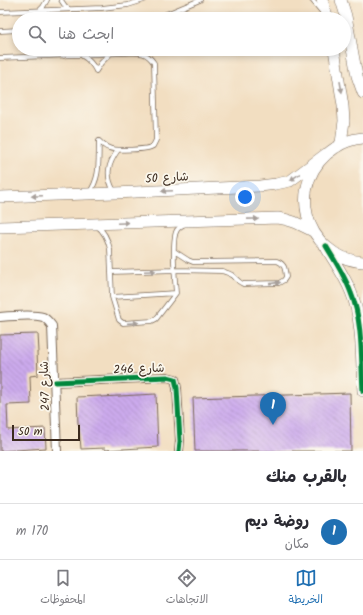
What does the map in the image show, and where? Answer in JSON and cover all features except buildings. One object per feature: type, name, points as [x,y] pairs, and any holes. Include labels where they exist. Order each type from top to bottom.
[{"type":"main road","points":[[322,0],[326,12]]},
{"type":"main road","points":[[341,0],[345,12]]},
{"type":"main road","points":[[351,43],[357,76],[363,93]]},
{"type":"main road","points":[[335,56],[343,106],[344,121],[342,143]]},
{"type":"main road","points":[[363,138],[342,143],[318,161],[308,180],[305,201],[309,222],[319,239],[335,253],[357,262],[363,262]]},
{"type":"main road","name":"شارع 50","points":[[0,197],[115,193],[276,184],[290,181],[326,154]]},
{"type":"main road","points":[[0,227],[278,218],[287,219],[313,231]]},
{"type":"main road","points":[[326,246],[347,283],[356,306],[359,322],[363,391]]},
{"type":"street","name":"شارع 247","points":[[0,317],[38,316],[49,321],[52,326],[57,451]]},
{"type":"street","name":"شارع 246","points":[[55,382],[167,377],[175,379],[177,388],[180,441],[179,451]]},
{"type":"lane","points":[[39,11],[47,0]]},
{"type":"lane","points":[[61,0],[69,9]]},
{"type":"lane","points":[[0,12],[102,8],[128,5],[144,0]]},
{"type":"lane","points":[[171,12],[200,0]]},
{"type":"lane","points":[[312,0],[322,12]]},
{"type":"lane","points":[[0,31],[12,30]]},
{"type":"lane","points":[[0,58],[64,56]]},
{"type":"lane","points":[[82,56],[88,60],[96,71],[108,56]]},
{"type":"lane","points":[[88,194],[95,182],[98,172],[98,141],[110,149],[118,150],[148,149],[153,146],[156,140],[154,63],[148,56]]},
{"type":"lane","points":[[115,193],[109,174],[111,159],[118,150]]},
{"type":"lane","points":[[95,224],[104,233],[109,243],[112,297],[119,320],[125,323],[154,321],[176,293],[174,251],[175,237],[177,229],[190,221]]},
{"type":"lane","points":[[111,272],[175,270],[222,271],[233,276],[240,284],[279,283],[286,277],[284,267],[277,261],[193,262],[174,251]]},
{"type":"lane","points":[[112,297],[176,293]]},
{"type":"cycle path","points":[[326,246],[340,269],[355,304],[360,328],[363,391]]},
{"type":"cycle path","points":[[55,382],[167,377],[175,379],[177,388],[180,441],[179,451]]},
{"type":"place","name":"روضة ديم","points":[[273,425]]}]
